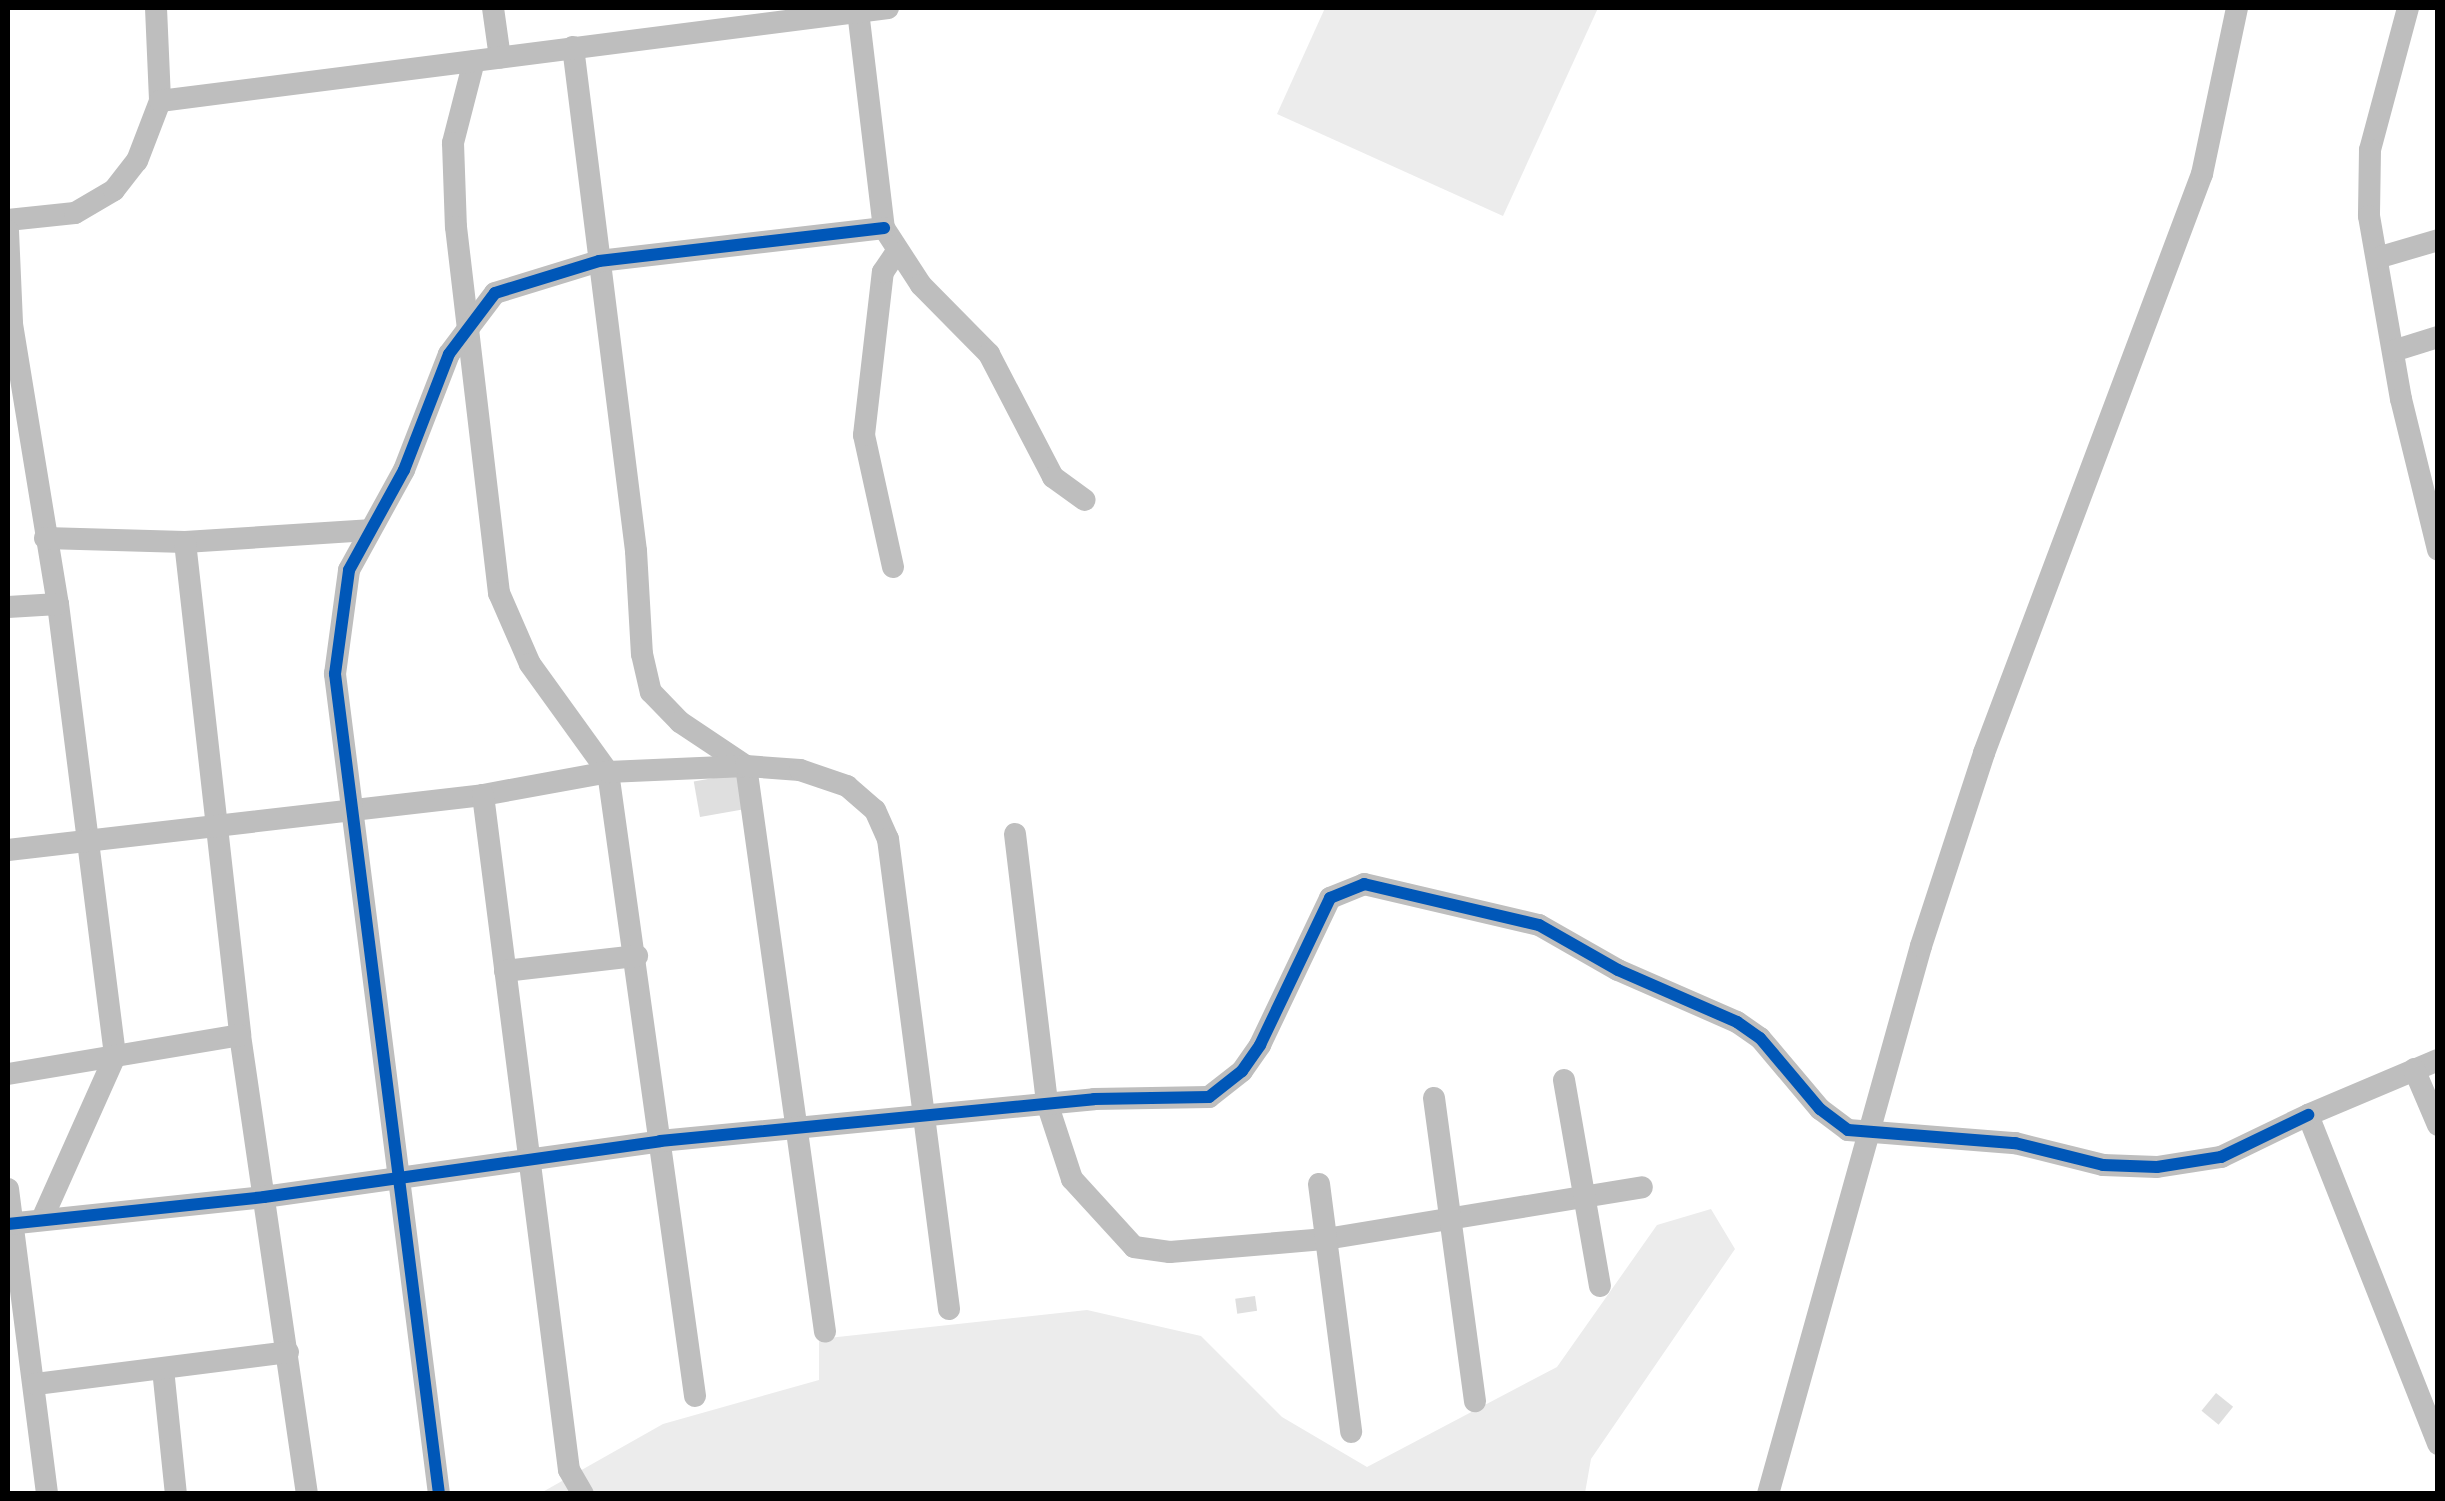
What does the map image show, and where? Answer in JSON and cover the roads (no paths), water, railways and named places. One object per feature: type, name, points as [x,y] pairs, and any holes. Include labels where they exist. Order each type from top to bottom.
[{"type":"street","points":[[8,220],[75,213],[114,190],[138,161],[160,101],[156,8]]},
{"type":"street","points":[[493,8],[500,58]]},
{"type":"street","points":[[160,101],[888,8]]},
{"type":"street","points":[[1768,1494],[1866,1131],[1984,753],[2202,174],[2238,8]]},
{"type":"street","points":[[2408,8],[2370,150],[2376,258],[2438,550]]},
{"type":"street","points":[[858,11],[884,228],[896,253],[988,354],[1053,477],[1085,500]]},
{"type":"street","points":[[573,47],[651,692],[680,722],[746,766],[825,1332]]},
{"type":"street","points":[[474,61],[453,143],[499,593],[530,664],[608,772],[637,956],[695,1396]]},
{"type":"street","points":[[439,1494],[335,674],[348,570],[404,470],[449,354],[470,321],[495,293],[600,261],[884,228]]},
{"type":"street","points":[[8,231],[12,324],[44,538],[58,604],[114,1056],[44,1218]]},
{"type":"street","points":[[2376,258],[2438,240]]},
{"type":"street","points":[[893,568],[864,436],[883,272],[896,253]]},
{"type":"street","points":[[2393,351],[2438,337]]},
{"type":"street","points":[[44,538],[185,542],[368,530]]},
{"type":"street","points":[[185,542],[220,823],[240,1035],[306,1494]]},
{"type":"street","points":[[8,607],[58,604]]},
{"type":"street","points":[[8,850],[483,794],[608,772],[746,766],[800,770],[847,786],[876,810],[888,839],[949,1309]]},
{"type":"street","points":[[483,794],[569,1470],[583,1494]]},
{"type":"street","points":[[1015,834],[1047,1103],[1072,1178],[1111,1229],[1134,1247],[1170,1252],[1326,1239],[1642,1187]]},
{"type":"street","points":[[10,1224],[264,1197],[660,1142],[1047,1103],[1200,1098],[1218,1092],[1260,1045],[1330,898],[1364,884],[1539,925],[1618,970],[1737,1022],[1760,1038],[1834,1123],[1866,1131],[2014,1143],[2103,1165],[2157,1167],[2221,1157],[2438,1060]]},
{"type":"street","points":[[505,971],[637,956]]},
{"type":"street","points":[[8,1074],[240,1035]]},
{"type":"street","points":[[2414,1069],[2438,1125]]},
{"type":"street","points":[[1564,1080],[1600,1286]]},
{"type":"street","points":[[1434,1098],[1474,1401]]},
{"type":"street","points":[[2308,1115],[2438,1444]]},
{"type":"street","points":[[1319,1184],[1351,1432]]},
{"type":"street","points":[[8,1189],[36,1384],[47,1494]]},
{"type":"street","points":[[36,1384],[288,1352]]},
{"type":"street","points":[[163,1368],[176,1494]]}]
